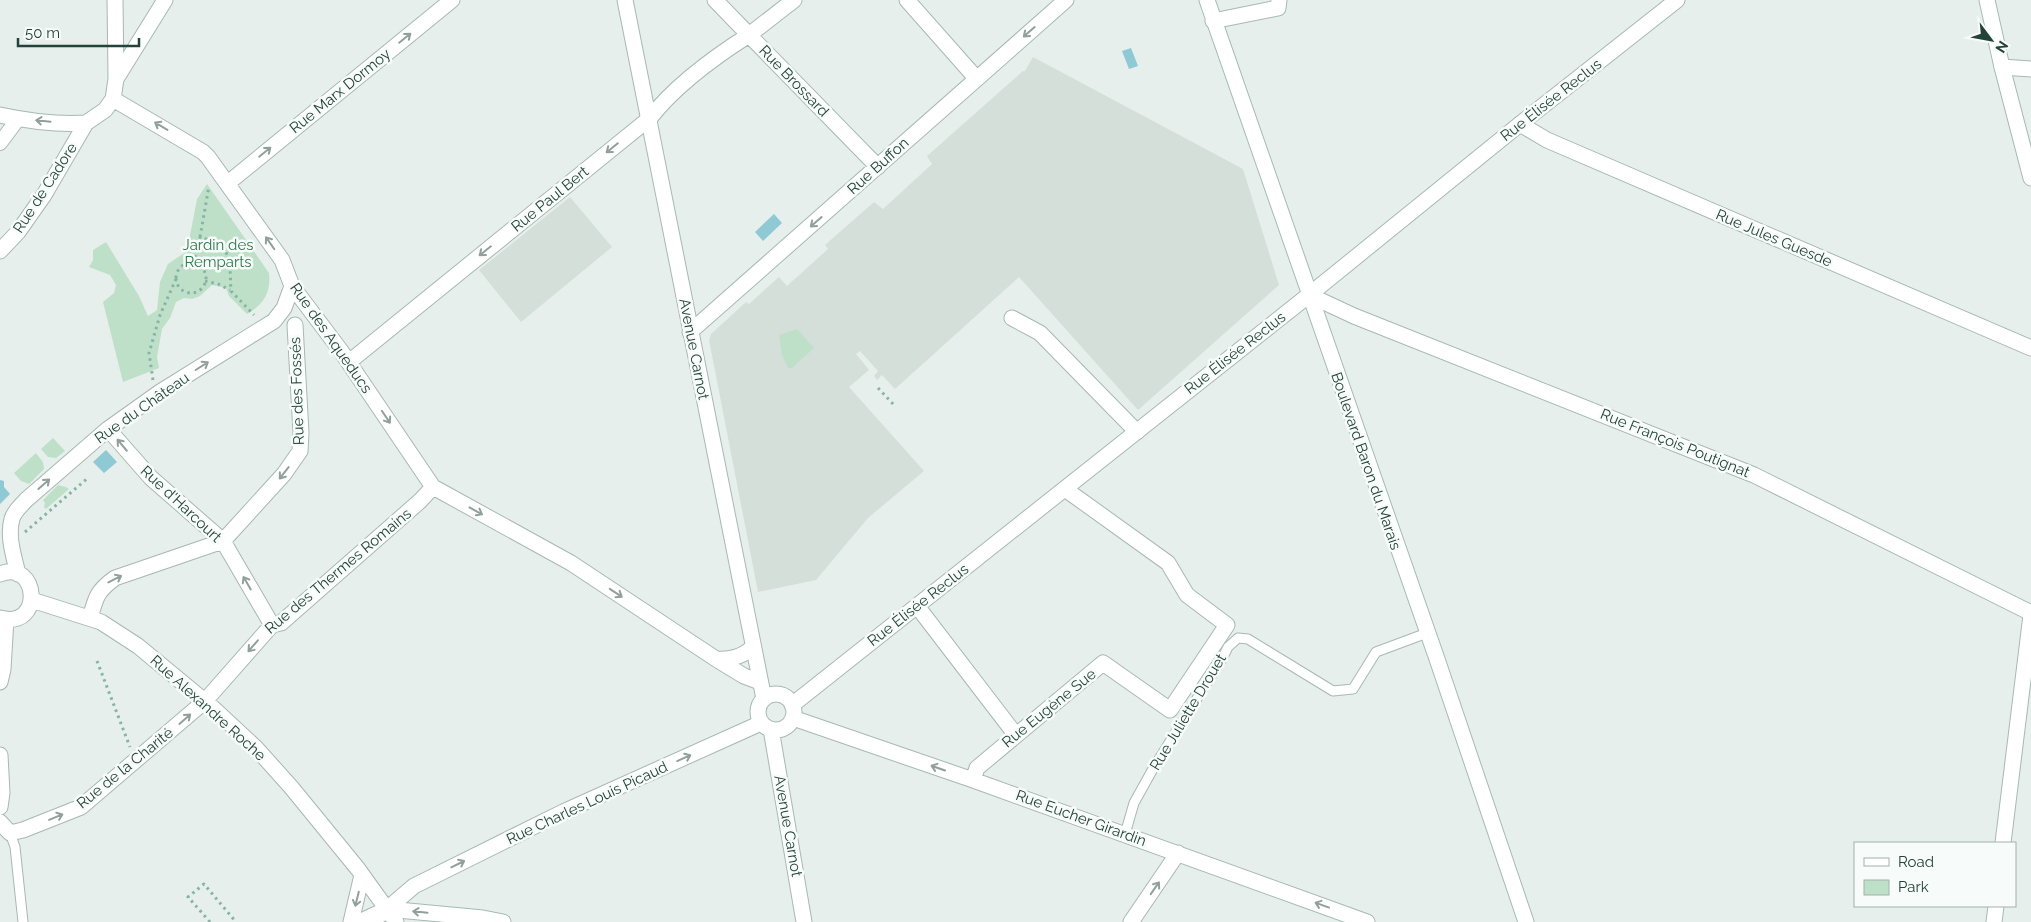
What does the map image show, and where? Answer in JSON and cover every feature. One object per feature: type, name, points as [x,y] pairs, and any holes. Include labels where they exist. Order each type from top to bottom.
[{"type":"street","points":[[0,114],[18,119],[68,124],[86,123],[105,110],[113,99],[116,79],[114,0]]},
{"type":"street","points":[[116,79],[164,0]]},
{"type":"street","name":"Rue Marx Dormoy","points":[[228,183],[452,0]]},
{"type":"street","name":"Avenue Carnot","points":[[625,0],[650,118],[690,332],[764,699]]},
{"type":"street","points":[[715,0],[749,35]]},
{"type":"street","name":"Rue Brossard","points":[[794,0],[749,35],[878,167]]},
{"type":"street","points":[[907,0],[976,78]]},
{"type":"street","name":"Rue Buffon","points":[[690,332],[1066,0]]},
{"type":"street","name":"Boulevard Baron du Marais","points":[[1206,0],[1526,922]]},
{"type":"street","points":[[1213,21],[1278,8],[1279,0]]},
{"type":"street","name":"Rue Élisée Reclus","points":[[792,711],[917,606],[1677,0]]},
{"type":"street","points":[[1987,0],[2002,67],[2031,176]]},
{"type":"street","name":"Rue Paul Bert","points":[[349,362],[650,118],[662,102],[749,35]]},
{"type":"street","points":[[2002,67],[2031,69]]},
{"type":"street","name":"Rue des Aqueducs","points":[[113,99],[203,152],[228,183],[282,260],[292,286],[329,333],[433,487]]},
{"type":"street","points":[[0,143],[18,119]]},
{"type":"street","name":"Rue de Cadore","points":[[0,251],[18,232],[44,195],[86,123]]},
{"type":"street","name":"Rue Jules Guesde","points":[[1520,124],[1547,140],[2031,348]]},
{"type":"street","name":"Rue du Château","points":[[7,574],[11,542],[6,519],[108,429],[160,392],[269,324],[284,308],[292,286]]},
{"type":"street","name":"Rue François Poutignat","points":[[1309,295],[1354,316],[1754,475],[2031,614]]},
{"type":"street","points":[[1012,318],[1040,333],[1137,432]]},
{"type":"street","points":[[269,324],[295,325]]},
{"type":"street","name":"Rue des Fossés","points":[[90,618],[97,596],[102,588],[115,578],[223,541],[284,474],[300,451],[295,325],[315,328],[329,333]]},
{"type":"street","name":"Rue d'Harcourt","points":[[108,429],[136,462],[223,541],[272,625]]},
{"type":"street","points":[[433,487],[570,563],[716,659],[744,676],[760,682]]},
{"type":"street","name":"Rue des Thermes Romains","points":[[205,701],[272,625],[281,622],[420,501],[433,487]]},
{"type":"street","name":"Rue Eugène Sue","points":[[973,780],[977,768],[1015,734],[1104,663],[1170,710],[1227,625],[1187,595],[1168,563],[1065,489]]},
{"type":"street","points":[[0,540],[3,546],[7,574],[28,582],[31,588],[32,600],[30,607],[20,616],[3,618],[3,669],[0,682]]},
{"type":"street","name":"Rue Alexandre Roche","points":[[32,600],[101,622],[138,646],[205,701],[256,748],[285,780],[362,875],[396,922]]},
{"type":"street","points":[[917,606],[1015,734]]},
{"type":"street","points":[[2002,842],[2031,614]]},
{"type":"street","points":[[716,659],[734,658],[748,652],[753,646]]},
{"type":"street","points":[[780,695],[784,697],[792,711],[787,726],[777,730],[766,726],[758,713],[764,699],[769,696],[780,695]]},
{"type":"street","name":"Rue de la Charité","points":[[5,828],[23,830],[81,807],[205,701]]},
{"type":"street","name":"Rue Eucher Girardin","points":[[792,711],[973,780],[1367,922]]},
{"type":"street","name":"Avenue Carnot","points":[[766,726],[804,922]]},
{"type":"street","name":"Rue Charles Louis Picaud","points":[[387,908],[414,886],[563,812],[766,726]]},
{"type":"street","points":[[0,755],[2,793],[0,807]]},
{"type":"street","points":[[1131,922],[1178,853]]},
{"type":"street","points":[[351,922],[362,875]]},
{"type":"street","points":[[1994,922],[1996,907]]},
{"type":"street","points":[[373,922],[387,908]]},
{"type":"street","points":[[359,922],[387,908],[503,922]]},
{"type":"street","points":[[447,922],[472,917]]},
{"type":"lane","name":"Rue Juliette Drouet","points":[[1125,834],[1134,803],[1154,767],[1228,647],[1238,638],[1248,639],[1333,691],[1353,689],[1376,652],[1427,633]]},
{"type":"lane","points":[[5,828],[15,847],[23,922]]},
{"type":"path","points":[[194,264],[209,186]]},
{"type":"path","points":[[200,237],[218,242],[226,251],[230,268],[231,291]]},
{"type":"path","points":[[160,392],[152,379],[149,353],[160,315],[176,279],[182,267],[194,264],[205,272],[205,281],[201,290],[197,292],[188,293],[180,288],[176,279]]},
{"type":"path","points":[[205,281],[218,284],[231,291],[269,324]]},
{"type":"path","points":[[878,388],[894,406]]},
{"type":"path","points":[[24,533],[89,477]]},
{"type":"path","points":[[97,661],[135,762]]},
{"type":"path","points":[[210,922],[188,896],[204,884],[236,922]]},
{"type":"shaded area","points":[[1033,57],[1243,169],[1279,285],[1138,410],[1019,277],[895,389],[882,375],[877,380],[874,376],[878,371],[860,351],[856,354],[869,370],[849,387],[924,471],[868,518],[816,580],[758,592],[709,340],[711,334],[746,302],[749,304],[779,277],[787,286],[828,249],[825,245],[874,202],[883,209],[932,164],[927,156],[1025,71]]},
{"type":"shaded area","points":[[570,197],[612,247],[521,322],[479,270]]},
{"type":"green space","name":"Jardin des Remparts","points":[[207,184],[269,273],[269,286],[265,297],[258,306],[247,314],[229,296],[226,288],[212,285],[200,296],[192,299],[184,298],[176,302],[170,318],[162,329],[157,357],[159,368],[123,382],[103,302],[114,293],[116,285],[110,275],[89,267],[93,260],[93,250],[106,242],[139,296],[148,316],[157,310],[160,282],[168,264],[187,251],[197,199]]},
{"type":"green space","points":[[797,329],[814,348],[792,368],[788,368],[782,355],[779,335]]},
{"type":"green space","points":[[53,438],[65,451],[56,458],[48,457],[41,449]]},
{"type":"green space","points":[[36,453],[43,462],[44,469],[29,484],[21,481],[14,473]]},
{"type":"green space","points":[[58,485],[69,489],[46,509],[43,500]]},
{"type":"water","points":[[1131,48],[1138,66],[1129,69],[1122,51]]},
{"type":"water","points":[[774,214],[782,223],[763,241],[755,232]]},
{"type":"water","points":[[106,450],[117,462],[104,473],[93,462]]},
{"type":"water","points":[[0,480],[4,481],[4,487],[10,494],[0,504]]}]
